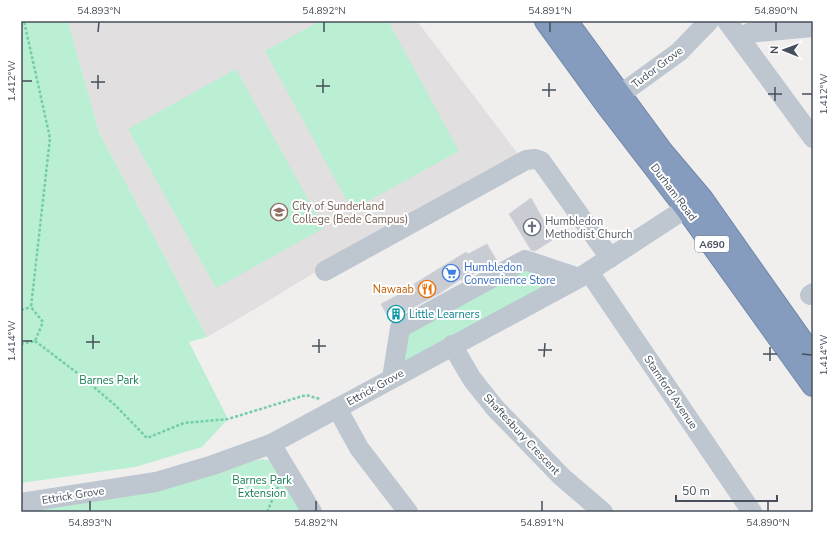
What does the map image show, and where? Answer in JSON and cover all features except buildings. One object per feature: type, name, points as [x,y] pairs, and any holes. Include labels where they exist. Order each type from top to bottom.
[{"type":"highway","name":"Durham Road","points":[[546,21],[614,100],[662,152],[693,203],[813,385]]},
{"type":"highway","name":"Durham Road","points":[[566,21],[614,100]]},
{"type":"highway","name":"Durham Road","points":[[693,203],[813,357]]},
{"type":"street","name":"Tudor Grove","points":[[614,100],[679,52],[709,21]]},
{"type":"street","points":[[727,21],[813,138]]},
{"type":"street","points":[[740,38],[749,33],[813,27]]},
{"type":"street","points":[[325,271],[530,159],[541,161],[610,258]]},
{"type":"street","name":"Ettrick Grove","points":[[21,503],[156,482],[213,465],[271,444],[584,275],[693,203]]},
{"type":"street","points":[[392,378],[400,328],[525,260],[584,275]]},
{"type":"street","name":"Stamford Avenue","points":[[584,275],[752,512]]},
{"type":"street","name":"Shaftesbury Crescent","points":[[452,345],[472,379],[495,408],[562,477],[603,512]]},
{"type":"street","points":[[332,410],[408,512]]},
{"type":"street","points":[[271,444],[312,512]]},
{"type":"path","points":[[24,21],[50,138],[31,307],[43,322],[35,340]]},
{"type":"path","points":[[21,310],[31,307]]},
{"type":"path","points":[[21,344],[35,340]]},
{"type":"path","points":[[35,340],[116,405],[147,438],[184,423],[228,419],[306,395],[320,399],[332,410]]},
{"type":"shaded area","name":"City of Sunderland College (Bede Campus)","points":[[68,21],[417,21],[518,154],[207,337],[99,132]]},
{"type":"green space","name":"Barnes Park","points":[[21,21],[68,21],[99,132],[207,337],[189,342],[228,419],[202,447],[135,467],[21,483]]},
{"type":"green space","points":[[320,21],[388,21],[459,151],[352,210],[265,51]]},
{"type":"green space","points":[[236,69],[324,228],[216,288],[128,129]]},
{"type":"green space","points":[[525,260],[579,278],[392,377],[400,328]]},
{"type":"green space","name":"Barnes Park Extension","points":[[263,459],[281,464],[305,512],[21,512]]},
{"type":"place","name":"City of Sunderland College (Bede Campus)","points":[[279,212]]},
{"type":"place","name":"Humbledon Methodist Church","points":[[532,227]]},
{"type":"place","name":"Humbledon Convenience Store","points":[[451,273]]},
{"type":"place","name":"Nawaab","points":[[427,289]]},
{"type":"place","name":"Little Learners","points":[[396,314]]}]
